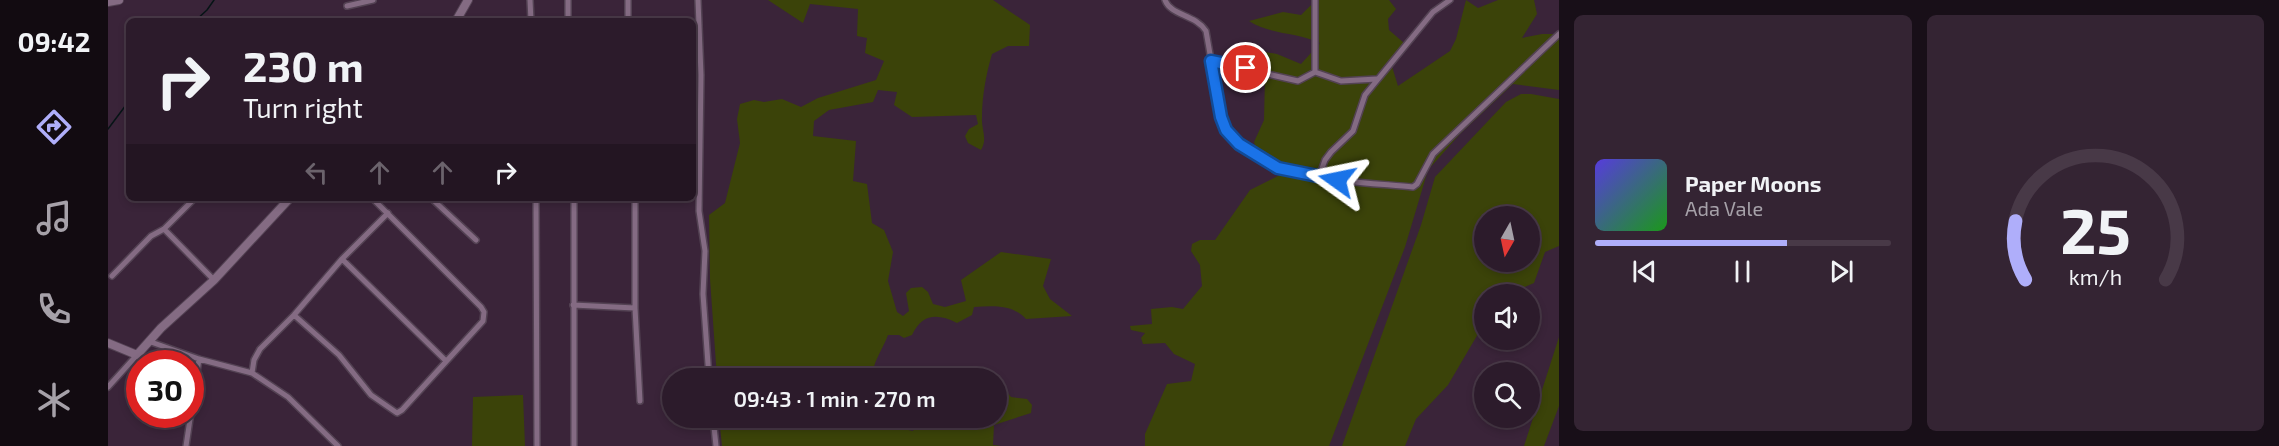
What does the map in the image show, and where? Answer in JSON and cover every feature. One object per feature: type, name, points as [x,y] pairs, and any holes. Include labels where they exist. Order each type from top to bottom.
[{"type":"street","points":[[108,2],[119,0]]},
{"type":"street","points":[[347,6],[373,0]]},
{"type":"street","points":[[458,18],[468,0]]},
{"type":"street","points":[[530,0],[531,18]]},
{"type":"street","points":[[568,0],[568,18]]},
{"type":"street","points":[[628,0],[628,18]]},
{"type":"street","points":[[698,0],[701,75],[696,143],[699,211],[705,250],[704,294],[708,368]]},
{"type":"street","points":[[1166,0],[1172,9],[1193,18],[1203,26],[1208,34],[1221,117],[1226,130],[1239,144],[1278,168],[1319,177],[1413,187],[1417,184],[1433,154],[1559,34]]},
{"type":"street","points":[[1314,72],[1315,0]]},
{"type":"street","points":[[1319,177],[1325,160],[1353,131],[1361,102],[1377,79],[1433,12],[1450,0]]},
{"type":"street","points":[[1211,61],[1298,81],[1314,72],[1341,81],[1377,79]]},
{"type":"street","points":[[112,276],[151,236],[164,229],[192,201]]},
{"type":"street","points":[[142,350],[161,328],[214,280],[287,201]]},
{"type":"street","points":[[294,315],[339,355],[371,394],[397,413],[483,321],[481,307],[375,201]]},
{"type":"street","points":[[434,201],[476,240]]},
{"type":"street","points":[[536,201],[537,446]]},
{"type":"street","points":[[574,201],[574,446]]},
{"type":"street","points":[[635,201],[635,308],[640,401]]},
{"type":"street","points":[[252,373],[254,360],[260,349],[294,315],[342,259],[388,213]]},
{"type":"street","points":[[164,229],[214,280]]},
{"type":"street","points":[[342,259],[445,360]]},
{"type":"street","points":[[573,305],[635,308]]},
{"type":"street","points":[[108,342],[126,350]]},
{"type":"street","points":[[151,342],[174,350]]},
{"type":"street","points":[[204,360],[252,373],[288,397],[338,446]]},
{"type":"street","points":[[108,387],[126,367]]},
{"type":"street","points":[[186,446],[189,428]]},
{"type":"street","points":[[715,428],[717,446]]},
{"type":"green space","points":[[768,0],[993,0],[1030,25],[1029,46],[1008,46],[992,54],[982,109],[984,142],[981,150],[968,143],[965,136],[969,129],[978,124],[976,115],[912,117],[894,105],[897,92],[878,90],[873,102],[829,110],[814,121],[813,136],[856,141],[853,181],[867,184],[872,223],[884,230],[893,252],[888,281],[897,312],[903,316],[909,311],[906,293],[911,288],[922,287],[928,292],[933,304],[945,307],[966,301],[961,280],[1001,252],[1051,259],[1043,286],[1050,299],[1072,316],[1026,319],[1008,308],[974,307],[972,315],[957,323],[931,317],[920,323],[912,335],[904,338],[899,335],[888,335],[873,368],[716,368],[710,279],[709,215],[725,203],[740,143],[737,119],[740,104],[754,100],[764,102],[782,99],[801,107],[818,98],[876,80],[884,61],[865,53],[867,38],[857,36],[858,9],[810,4],[803,23]]},
{"type":"green space","points":[[1316,0],[1389,0],[1396,9],[1388,19],[1389,30],[1404,43],[1390,60],[1398,86],[1450,51],[1456,39],[1466,0],[1478,8],[1498,0],[1534,0],[1537,14],[1522,38],[1542,34],[1559,34],[1559,90],[1513,84],[1460,134],[1428,170],[1405,247],[1329,446],[1145,446],[1145,434],[1167,384],[1191,381],[1195,364],[1174,354],[1165,343],[1143,344],[1141,338],[1145,333],[1131,330],[1130,326],[1152,324],[1151,309],[1172,307],[1183,309],[1202,286],[1200,265],[1191,251],[1192,244],[1200,240],[1215,240],[1250,190],[1282,174],[1260,160],[1254,142],[1264,120],[1265,77],[1238,62],[1246,49],[1277,54],[1301,64],[1320,43],[1266,29],[1249,21],[1283,12],[1301,15]]},
{"type":"green space","points":[[1521,94],[1559,99],[1559,246],[1545,252],[1540,266],[1540,206],[1474,206],[1474,272],[1538,272],[1534,283],[1474,284],[1474,341],[1448,385],[1416,419],[1405,446],[1342,446],[1421,225],[1435,177],[1506,102]]},
{"type":"green space","points":[[1559,337],[1559,406],[1544,446],[1524,446],[1530,428],[1540,428],[1540,396]]},
{"type":"green space","points":[[1007,392],[1011,397],[1027,399],[1032,405],[1031,413],[1007,421]]},
{"type":"green space","points":[[523,395],[525,446],[472,446],[473,397]]},
{"type":"green space","points":[[720,428],[899,428],[913,431],[914,428],[994,428],[993,445],[1001,446],[722,446]]},
{"type":"waterway","points":[[198,18],[214,0]]},
{"type":"waterway","points":[[108,129],[126,105]]},
{"type":"route","points":[[1246,68],[1211,61],[1221,117],[1226,130],[1239,144],[1278,168],[1337,180]]}]
